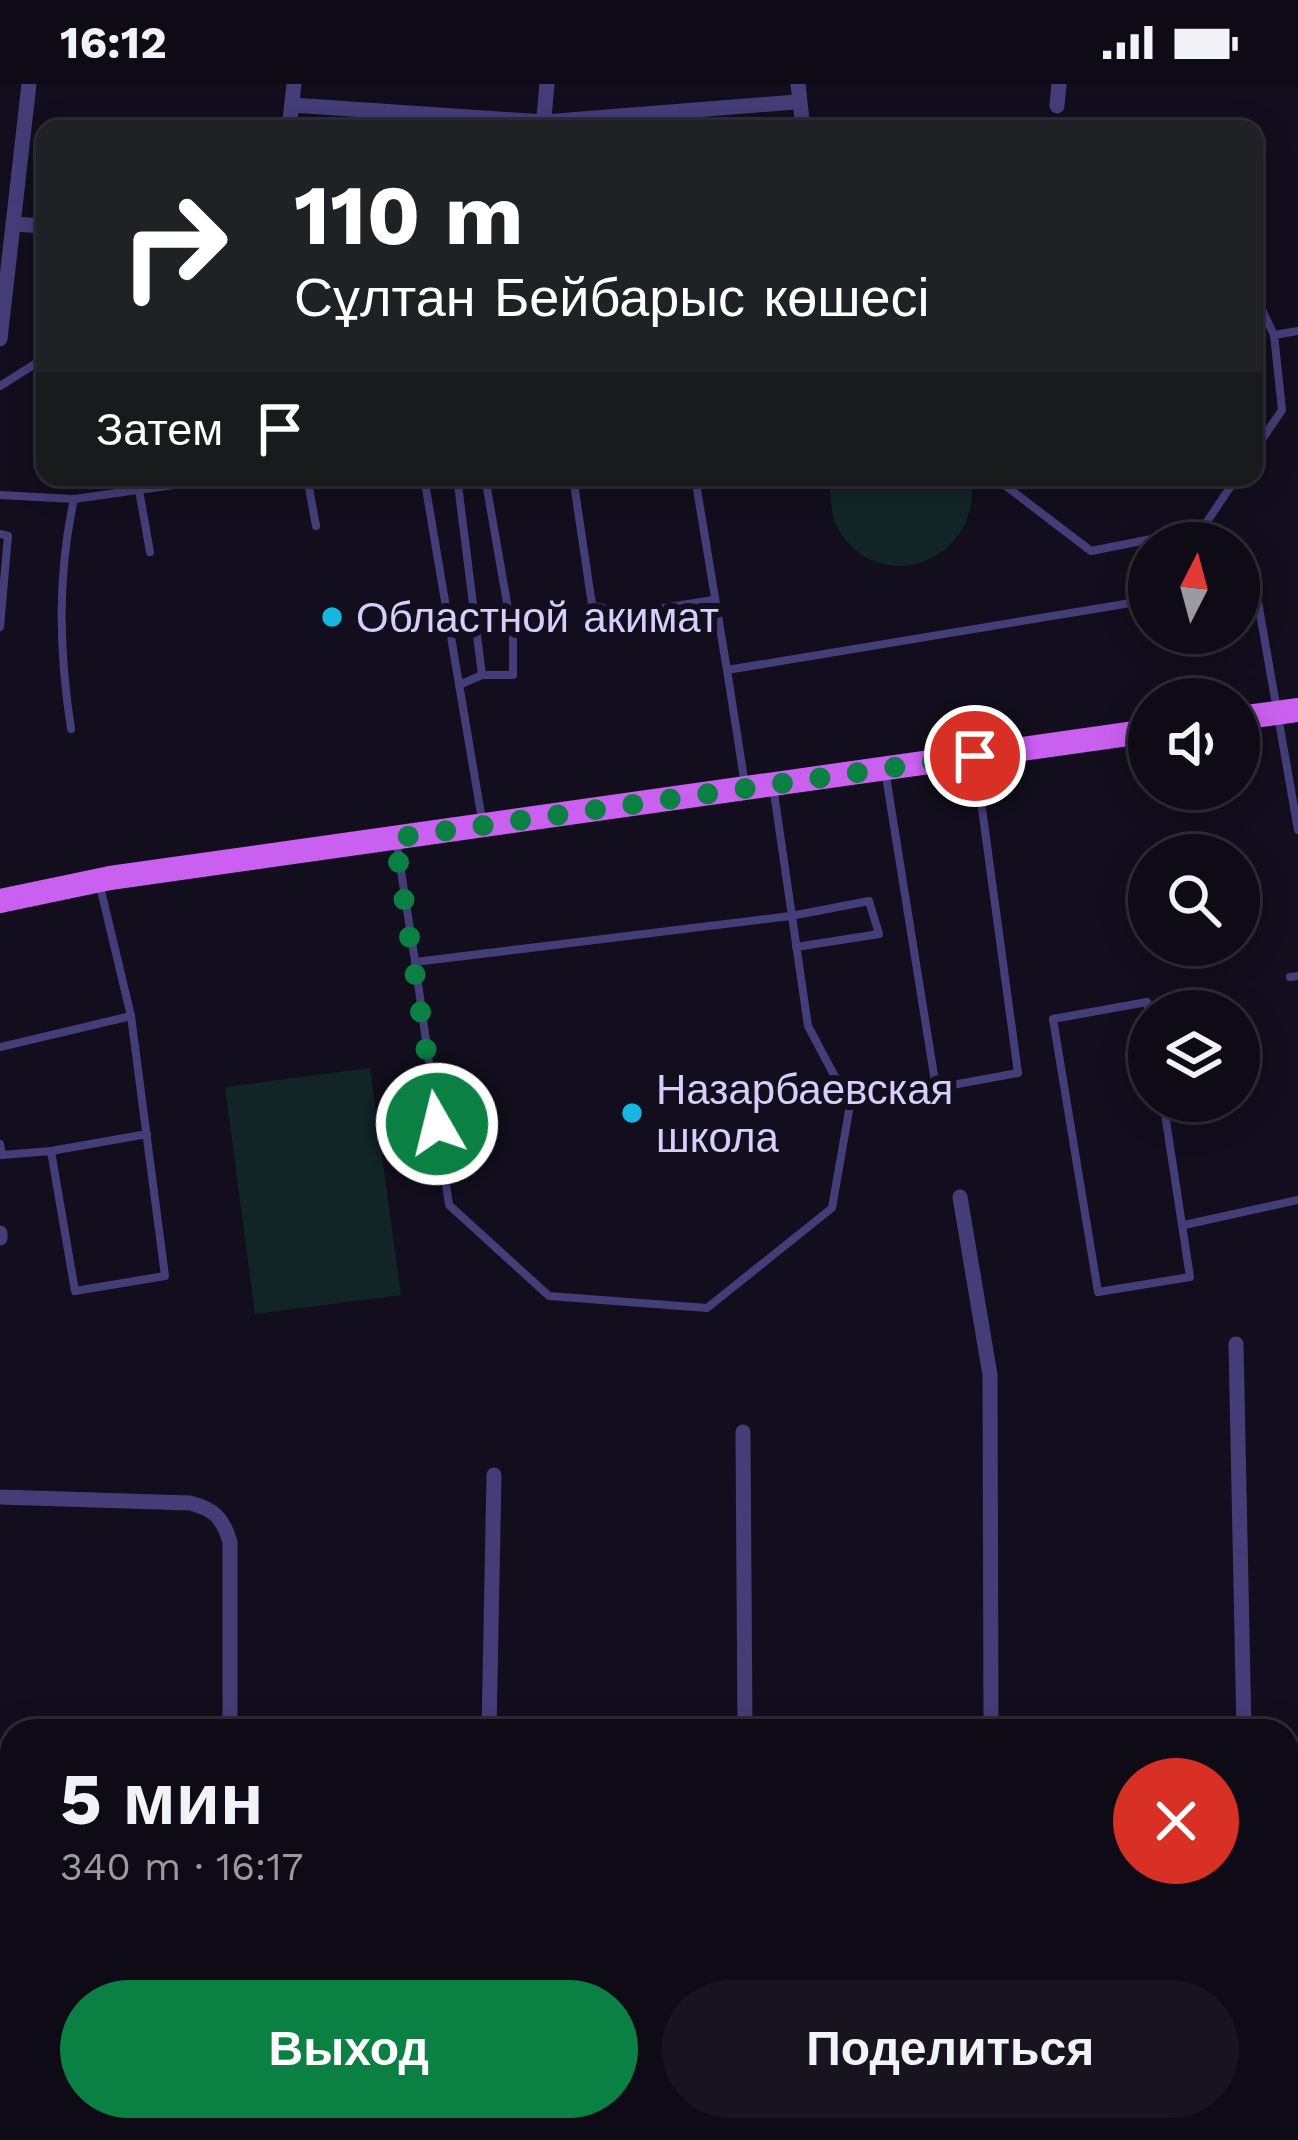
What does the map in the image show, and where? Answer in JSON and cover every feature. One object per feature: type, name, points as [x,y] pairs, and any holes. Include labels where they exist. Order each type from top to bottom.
[{"type":"main road","points":[[1260,715],[1290,711]]},
{"type":"main road","points":[[0,901],[99,880],[1128,734]]},
{"type":"street","points":[[0,339],[29,84]]},
{"type":"street","points":[[291,120],[294,84]]},
{"type":"street","points":[[544,120],[547,84]]},
{"type":"street","points":[[798,84],[801,120]]},
{"type":"street","points":[[1057,106],[1059,84]]},
{"type":"street","points":[[607,120],[796,102]]},
{"type":"street","points":[[292,105],[472,120]]},
{"type":"street","points":[[14,224],[36,225]]},
{"type":"street","points":[[960,1197],[990,1375],[992,1719]]},
{"type":"street","points":[[1236,1344],[1244,1719]]},
{"type":"street","points":[[743,1432],[745,1719]]},
{"type":"street","points":[[489,1719],[494,1475]]},
{"type":"street","points":[[0,1497],[190,1503],[224,1521],[230,1542],[230,1719]]},
{"type":"lane","points":[[1263,311],[1274,335],[1282,410],[1263,438]]},
{"type":"lane","points":[[1274,335],[1298,331]]},
{"type":"lane","points":[[0,386],[36,362]]},
{"type":"lane","points":[[0,495],[74,499],[167,486]]},
{"type":"lane","points":[[309,486],[316,526]]},
{"type":"lane","points":[[426,486],[483,827]]},
{"type":"lane","points":[[458,486],[482,675]]},
{"type":"lane","points":[[459,685],[482,675],[513,675],[513,637],[487,486]]},
{"type":"lane","points":[[574,486],[592,605],[626,614],[713,600]]},
{"type":"lane","points":[[695,486],[746,788]]},
{"type":"lane","points":[[1006,486],[1090,551],[1128,545]]},
{"type":"lane","points":[[1207,522],[1231,486]]},
{"type":"lane","points":[[139,490],[149,552]]},
{"type":"lane","points":[[71,729],[60,655],[62,555],[74,499]]},
{"type":"lane","points":[[0,534],[8,536],[0,627]]},
{"type":"lane","points":[[727,670],[1128,603]]},
{"type":"lane","points":[[1260,603],[1290,711],[1298,830]]},
{"type":"lane","points":[[885,769],[936,1088],[1018,1073],[975,756]]},
{"type":"lane","points":[[395,838],[448,1205],[549,1296],[707,1308],[832,1208],[850,1105],[808,1026],[772,784]]},
{"type":"lane","points":[[51,1151],[75,1291],[165,1276],[131,1016],[99,880]]},
{"type":"lane","points":[[415,962],[791,916],[869,901],[879,934],[796,947]]},
{"type":"lane","points":[[1128,1005],[1053,1019],[1098,1292],[1190,1277],[1167,1122]]},
{"type":"lane","points":[[0,1047],[131,1016]]},
{"type":"lane","points":[[0,1144],[2,1155],[146,1134]]},
{"type":"lane","points":[[1184,1225],[1298,1200]]},
{"type":"green space","points":[[830,486],[971,486],[971,507],[961,531],[944,550],[923,562],[899,566],[875,562],[854,548],[836,525]]},
{"type":"green space","points":[[370,1068],[401,1295],[255,1314],[225,1087]]},
{"type":"place","name":"Областной акимат","points":[[332,617]]},
{"type":"place","name":"Назарбаевская школа","points":[[632,1113]]},
{"type":"route","points":[[437,1124],[395,838],[975,756]]}]
